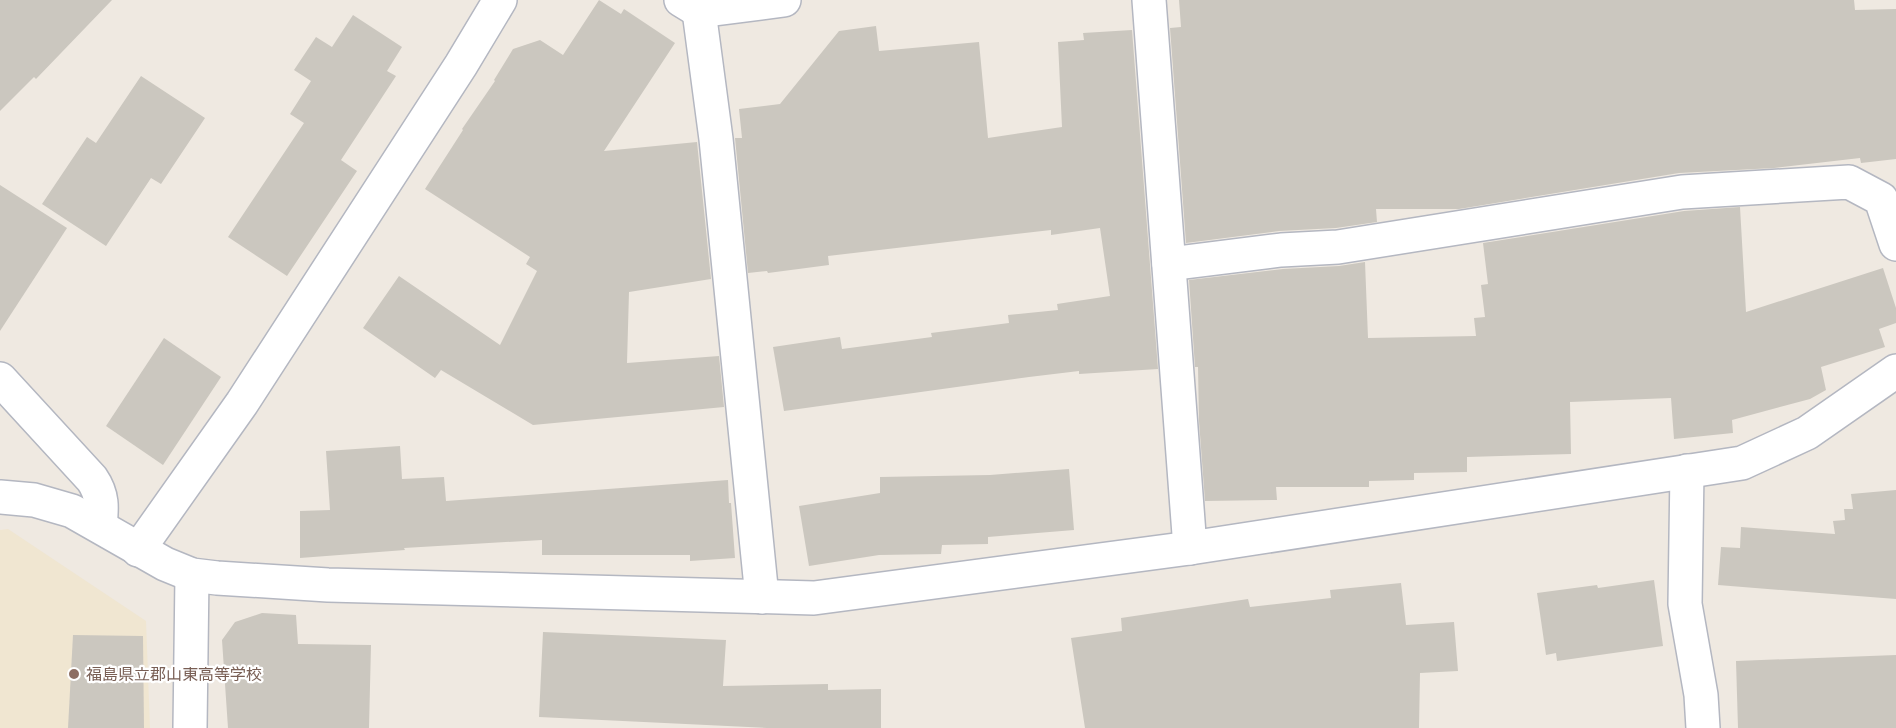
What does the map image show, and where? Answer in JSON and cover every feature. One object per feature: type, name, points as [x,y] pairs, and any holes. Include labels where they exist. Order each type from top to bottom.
[{"type":"street","points":[[138,550],[242,403],[461,65],[500,0]]},
{"type":"street","points":[[762,597],[716,139],[690,5],[784,0]]},
{"type":"street","points":[[1149,0],[1190,548]]},
{"type":"street","points":[[1169,264],[1281,250],[1338,247],[1682,192],[1849,182],[1881,199],[1896,244]]},
{"type":"street","points":[[0,497],[34,500],[72,511],[138,550],[192,575],[328,585],[814,598],[1190,548],[1742,463],[1807,433],[1896,371]]},
{"type":"street","points":[[0,379],[81,465],[99,489],[102,502],[100,526]]},
{"type":"street","points":[[1687,471],[1685,604],[1701,695],[1703,728]]},
{"type":"street","points":[[190,728],[192,575]]},
{"type":"shaded area","name":"福島県立郡山東高等学校","points":[[8,529],[146,621],[150,728],[0,728],[0,530]]},
{"type":"building","points":[[0,0],[112,0],[36,79],[34,77],[0,111]]},
{"type":"building","points":[[599,0],[621,14],[624,9],[675,43],[604,151],[697,142],[711,279],[629,292],[627,363],[719,356],[724,407],[533,425],[441,370],[435,378],[363,328],[399,276],[500,345],[537,271],[526,264],[530,257],[425,189],[513,49],[540,40],[563,55]]},
{"type":"building","points":[[1179,0],[1854,0],[1855,10],[1896,9],[1896,159],[1861,163],[1860,158],[1774,168],[1679,173],[1459,209],[1376,209],[1377,222],[1186,243],[1170,28],[1181,27]]},
{"type":"building","points":[[353,15],[402,47],[387,71],[396,76],[341,160],[357,171],[287,276],[228,237],[304,123],[290,114],[311,81],[294,70],[316,37],[332,47]]},
{"type":"building","points":[[876,26],[879,51],[979,42],[988,138],[1062,127],[1058,42],[1084,40],[1083,33],[1132,30],[1158,369],[1079,374],[1079,371],[784,411],[773,347],[840,337],[842,349],[932,337],[931,333],[1009,323],[1008,315],[1058,310],[1057,304],[1110,296],[1100,228],[1051,235],[1051,230],[828,256],[829,265],[768,273],[767,271],[748,273],[735,138],[742,138],[739,109],[780,104],[839,31]]},
{"type":"building","points":[[141,76],[205,118],[161,184],[151,178],[106,246],[42,204],[87,137],[96,143]]},
{"type":"building","points":[[0,185],[67,228],[0,331]]},
{"type":"building","points":[[1740,207],[1746,312],[1883,268],[1896,308],[1896,323],[1879,329],[1885,347],[1821,367],[1826,390],[1810,399],[1732,420],[1733,433],[1674,439],[1671,398],[1570,402],[1571,454],[1467,457],[1467,472],[1414,473],[1414,480],[1369,481],[1369,487],[1276,487],[1277,500],[1205,501],[1199,421],[1198,367],[1195,367],[1189,280],[1365,262],[1368,338],[1476,336],[1474,318],[1485,317],[1481,285],[1488,284],[1483,243],[1684,211]]},
{"type":"building","points":[[164,338],[221,377],[163,465],[106,426]]},
{"type":"building","points":[[400,446],[402,479],[444,477],[446,501],[728,480],[735,558],[690,561],[690,555],[542,555],[542,540],[404,548],[405,550],[300,558],[300,511],[330,510],[326,451]]},
{"type":"building","points":[[1069,469],[1074,530],[988,537],[988,544],[942,545],[941,554],[879,555],[809,566],[799,506],[880,493],[880,477],[990,475]]},
{"type":"building","points":[[1896,490],[1896,599],[1718,585],[1721,547],[1740,548],[1741,527],[1835,534],[1833,521],[1845,520],[1844,509],[1853,509],[1851,494]]},
{"type":"building","points":[[1654,580],[1663,646],[1557,661],[1556,653],[1546,655],[1537,593]]},
{"type":"building","points":[[1401,583],[1406,625],[1454,622],[1458,671],[1420,673],[1419,728],[1085,728],[1071,638],[1122,631],[1121,618],[1248,599],[1250,607],[1331,598],[1330,590]]},
{"type":"building","points":[[262,613],[296,615],[298,644],[371,645],[369,728],[228,728],[222,640],[235,622]]},
{"type":"building","points":[[543,632],[726,640],[723,686],[828,684],[828,690],[881,689],[881,728],[767,728],[539,717]]},
{"type":"building","points":[[73,635],[143,636],[144,728],[68,728]]},
{"type":"building","points":[[1896,655],[1896,728],[1738,728],[1736,661]]},
{"type":"place","name":"福島県立郡山東高等学校","points":[[74,674]]}]
